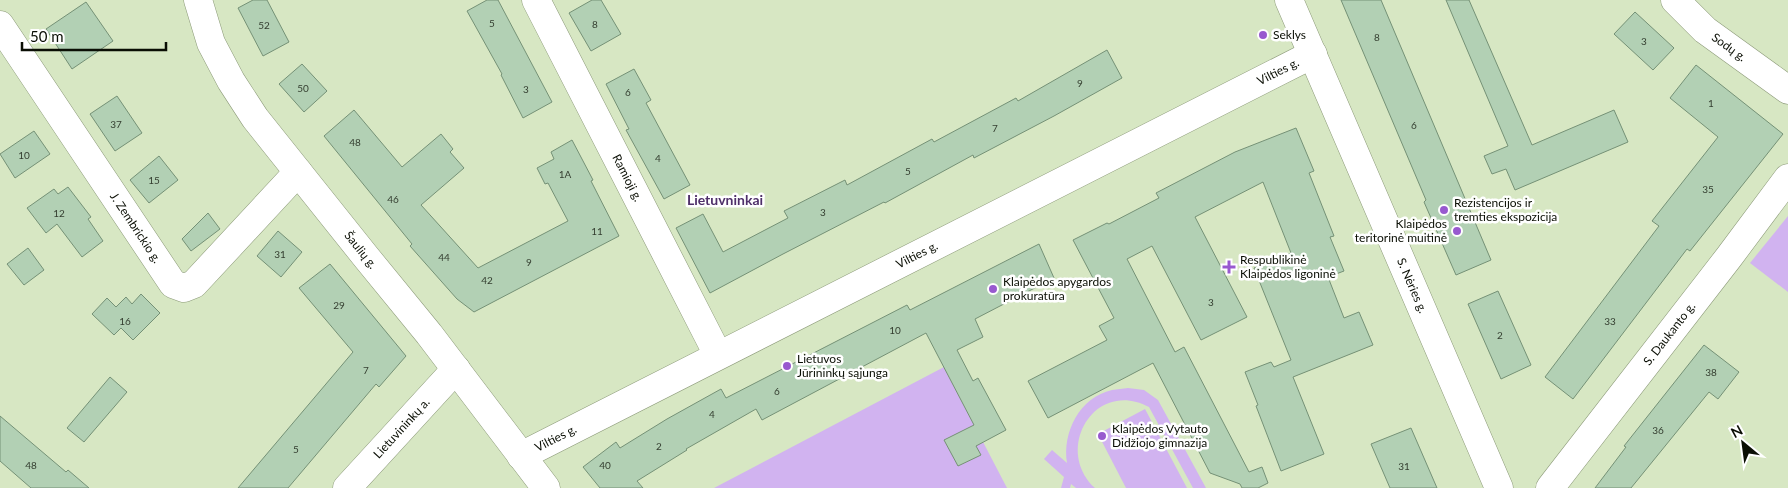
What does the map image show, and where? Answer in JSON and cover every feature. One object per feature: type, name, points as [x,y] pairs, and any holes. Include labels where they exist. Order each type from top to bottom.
[{"type":"street","name":"Šaulių g.","points":[[198,0],[211,43],[255,118],[456,369],[522,456],[540,485]]},
{"type":"street","name":"Ramioji g.","points":[[536,0],[718,355]]},
{"type":"street","name":"S. Nėries g.","points":[[1289,0],[1499,488]]},
{"type":"street","name":"Sodų g.","points":[[1675,0],[1705,30],[1788,90]]},
{"type":"street","name":"J. Zembrickio g.","points":[[0,26],[173,284],[184,288],[194,284],[298,172]]},
{"type":"street","name":"Vilties g.","points":[[522,456],[1313,54]]},
{"type":"street","name":"S. Daukanto g.","points":[[1550,488],[1730,257],[1788,178]]},
{"type":"street","name":"Lietuvininkų a.","points":[[347,488],[456,369]]},
{"type":"shaded area","points":[[1788,216],[1788,292],[1750,263]]},
{"type":"shaded area","points":[[944,367],[1007,488],[714,488]]},
{"type":"shaded area","points":[[1128,388],[1144,390],[1158,400],[1206,488],[1193,488],[1149,407],[1129,401],[1112,402],[1097,410],[1086,422],[1079,438],[1078,455],[1083,472],[1095,488],[1076,488],[1071,484],[1070,488],[1061,488],[1064,477],[1044,459],[1052,450],[1067,463],[1067,440],[1082,408],[1101,394],[1112,390]]},
{"type":"shaded area","points":[[1145,409],[1187,488],[1126,488],[1098,434]]},
{"type":"building","points":[[253,0],[267,0],[289,42],[263,56],[238,8]]},
{"type":"building","points":[[487,0],[498,0],[552,102],[523,118],[502,74],[467,11]]},
{"type":"building","points":[[592,0],[601,0],[621,34],[591,51],[569,13]]},
{"type":"building","points":[[1341,0],[1381,0],[1491,260],[1456,275]]},
{"type":"building","points":[[1446,0],[1469,0],[1532,145],[1614,110],[1628,142],[1515,190],[1506,169],[1492,174],[1484,156],[1508,146]]},
{"type":"building","points":[[86,2],[113,41],[72,69],[46,29]]},
{"type":"building","points":[[1635,12],[1674,48],[1653,70],[1614,34]]},
{"type":"building","points":[[1107,50],[1122,78],[974,158],[973,155],[885,203],[710,293],[676,228],[703,214],[723,252],[788,218],[784,211],[845,180],[847,185],[932,139],[934,142],[1016,98],[1018,101]]},
{"type":"building","points":[[302,64],[327,91],[304,112],[279,84]]},
{"type":"building","points":[[1696,65],[1783,134],[1690,251],[1687,249],[1573,399],[1545,377],[1659,226],[1652,221],[1718,137],[1670,98]]},
{"type":"building","points":[[634,69],[651,100],[646,103],[690,185],[664,199],[626,130],[629,129],[606,84]]},
{"type":"building","points":[[117,96],[142,133],[115,151],[90,114]]},
{"type":"building","points":[[354,110],[402,167],[441,134],[453,149],[450,152],[464,168],[421,205],[478,268],[568,221],[548,183],[545,184],[537,168],[554,159],[551,152],[572,140],[619,236],[474,312],[457,299],[410,246],[412,244],[324,136]]},
{"type":"building","points":[[1296,128],[1314,171],[1309,173],[1334,236],[1330,237],[1344,271],[1328,277],[1344,318],[1359,312],[1373,345],[1293,377],[1324,454],[1281,471],[1245,372],[1271,362],[1274,367],[1291,360],[1254,268],[1291,253],[1263,182],[1195,217],[1247,317],[1201,340],[1152,246],[1127,259],[1175,352],[1184,347],[1249,472],[1262,467],[1268,483],[1258,488],[1242,488],[1240,484],[1210,473],[1153,363],[1048,418],[1028,381],[1107,340],[1099,326],[1114,318],[1073,240],[1159,198],[1156,193],[1235,152]]},
{"type":"building","points":[[34,131],[50,154],[15,178],[0,154]]},
{"type":"building","points":[[159,156],[178,180],[149,203],[130,180]]},
{"type":"building","points":[[68,187],[91,217],[88,219],[103,241],[82,257],[57,224],[46,233],[27,208],[54,189],[58,194]]},
{"type":"building","points":[[208,213],[220,229],[191,251],[182,239]]},
{"type":"building","points":[[278,231],[302,252],[281,277],[257,256]]},
{"type":"building","points":[[1039,244],[1054,278],[975,319],[983,337],[957,350],[973,381],[978,378],[1006,430],[976,446],[981,455],[958,466],[944,440],[974,425],[926,333],[762,420],[756,409],[686,449],[637,481],[643,488],[600,488],[583,467],[616,442],[620,448],[721,389],[726,398],[907,305],[910,310]]},
{"type":"building","points":[[28,248],[44,270],[24,285],[7,264]]},
{"type":"building","points":[[330,264],[406,356],[379,387],[376,384],[288,488],[238,488],[353,352],[299,288]]},
{"type":"building","points":[[1498,291],[1531,365],[1501,379],[1468,304]]},
{"type":"building","points":[[141,294],[160,313],[133,340],[121,328],[114,335],[92,314],[107,298],[116,307],[126,297],[132,304]]},
{"type":"building","points":[[1704,345],[1739,372],[1718,399],[1709,392],[1631,488],[1595,488],[1626,447],[1624,446]]},
{"type":"building","points":[[110,377],[127,392],[84,442],[67,428]]},
{"type":"building","points":[[0,416],[66,472],[68,470],[89,488],[31,488],[0,461]]},
{"type":"building","points":[[1411,428],[1437,488],[1390,488],[1371,444]]},
{"type":"place","name":"Seklys","points":[[1263,35]]},
{"type":"place","name":"Rezistencijos ir tremties ekspozicija","points":[[1444,210]]},
{"type":"place","name":"Klaipėdos teritorinė muitinė","points":[[1457,231]]},
{"type":"place","name":"Respublikinė Klaipėdos ligoninė","points":[[1229,267]]},
{"type":"place","name":"Klaipėdos apygardos prokuratūra","points":[[993,289]]},
{"type":"place","name":"Lietuvos Jūrininkų sąjunga","points":[[787,366]]},
{"type":"place","name":"Klaipėdos Vytauto Didžiojo gimnazija","points":[[1102,436]]},
{"type":"district","name":"Lietuvninkai","points":[[725,200]]}]
